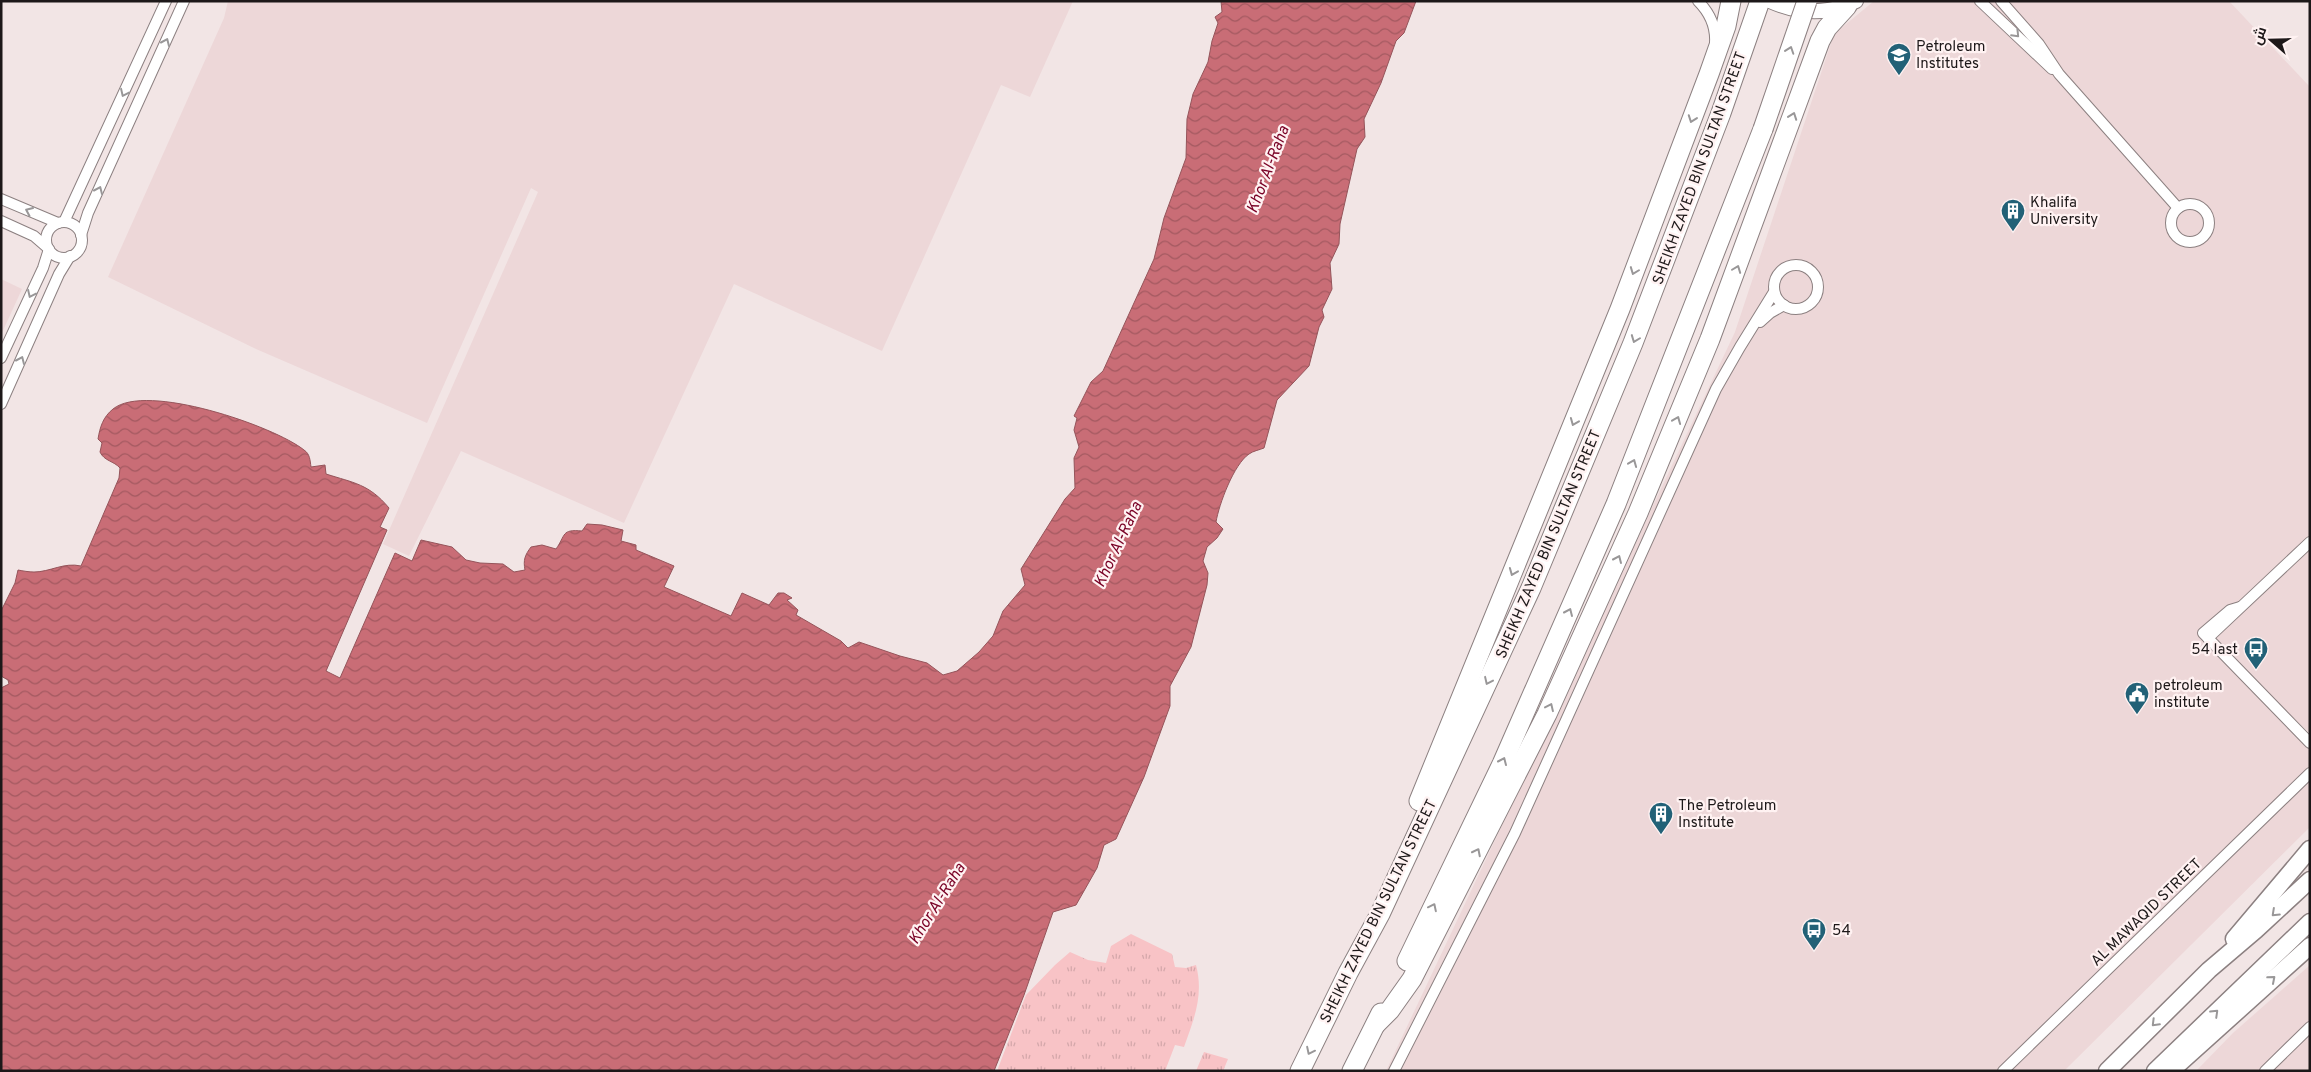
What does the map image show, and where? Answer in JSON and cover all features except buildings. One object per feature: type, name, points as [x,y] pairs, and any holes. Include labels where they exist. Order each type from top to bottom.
[{"type":"highway","points":[[1348,973],[1620,309],[1709,74],[1726,26],[1731,1]]},
{"type":"highway","name":"SHEIKH ZAYED BIN SULTAN STREET","points":[[1300,1071],[1348,973],[1380,914],[1531,588],[1633,343],[1721,113],[1760,1]]},
{"type":"highway","points":[[1352,1071],[1502,764],[1616,504],[1763,129],[1807,1]]},
{"type":"highway","points":[[1376,1024],[1390,1010],[1412,979],[1551,705],[1638,513],[1710,339],[1820,41],[1827,28],[1852,4]]},
{"type":"highway","points":[[2209,970],[2310,849]]},
{"type":"highway","points":[[2107,1071],[2209,970],[2310,880]]},
{"type":"highway","points":[[2154,1071],[2310,922]]},
{"type":"highway","points":[[2171,1071],[2310,946]]},
{"type":"main road","points":[[1770,1],[1784,8],[1805,12],[1826,11],[1852,4]]},
{"type":"street","points":[[1,358],[42,268],[49,249],[46,238],[48,232],[61,222],[166,1]]},
{"type":"street","points":[[1,404],[59,274],[70,256],[80,247],[81,235],[88,213],[184,1]]},
{"type":"street","points":[[1698,1],[1708,15],[1716,34],[1715,50],[1709,74]]},
{"type":"street","points":[[1980,1],[2005,23],[2038,58],[2059,74]]},
{"type":"street","points":[[2001,1],[2039,44],[2059,74],[2178,208]]},
{"type":"street","points":[[1,199],[75,226],[81,235]]},
{"type":"street","points":[[1,221],[34,236],[58,256],[70,256]]},
{"type":"street","points":[[1802,265],[1813,273],[1818,290],[1812,302],[1798,309],[1784,305],[1777,299],[1774,292],[1774,281],[1785,267],[1802,265]]},
{"type":"street","points":[[1394,1071],[1515,833],[1716,389],[1774,292]]},
{"type":"street","points":[[1750,331],[1770,313],[1784,305]]},
{"type":"street","points":[[2310,542],[2240,607],[2230,610],[2206,636],[2310,743]]},
{"type":"street","name":"AL MAWAQID STREET","points":[[2003,1071],[2310,773]]},
{"type":"street","points":[[2265,1071],[2310,1027]]},
{"type":"shaded area","points":[[228,1],[1073,1],[1030,97],[1001,85],[882,351],[734,284],[624,523],[461,451],[409,556],[383,544],[538,192],[531,188],[427,423],[256,349],[108,277],[224,18]]},
{"type":"shaded area","points":[[1874,1],[2229,1],[2310,87],[2310,733],[2257,687],[2310,743],[2310,827],[2064,1071],[1386,1071],[1735,332],[1834,34]]},
{"type":"shaded area","points":[[1,279],[22,289],[1,335]]},
{"type":"shaded area","points":[[2310,965],[2310,1071],[2196,1071],[2233,1033]]},
{"type":"green space","points":[[1131,934],[1172,954],[1175,967],[1186,968],[1196,965],[1199,987],[1197,1007],[1184,1047],[1175,1045],[1165,1071],[997,1071],[1026,995],[1055,965],[1070,952],[1088,960],[1106,963],[1111,946]]},
{"type":"green space","points":[[1204,1052],[1228,1059],[1223,1071],[1196,1071]]},
{"type":"water","name":"Khor Al-Raha","points":[[1221,1],[1416,1],[1404,33],[1396,41],[1381,83],[1364,119],[1365,137],[1357,149],[1340,224],[1339,244],[1330,263],[1332,289],[1322,310],[1324,317],[1319,327],[1309,366],[1277,400],[1264,448],[1251,453],[1243,459],[1228,485],[1216,522],[1223,529],[1207,547],[1203,561],[1208,573],[1207,585],[1191,647],[1170,686],[1170,706],[1144,777],[1116,839],[1104,845],[1097,868],[1076,905],[1053,912],[1024,995],[994,1071],[1,1071],[1,688],[9,684],[8,680],[1,676],[1,611],[15,583],[18,570],[34,572],[69,565],[81,566],[119,478],[120,468],[102,455],[100,452],[102,443],[98,439],[102,422],[113,409],[129,402],[153,401],[210,410],[239,419],[289,440],[307,453],[311,467],[325,465],[326,474],[353,482],[368,489],[389,508],[380,527],[387,530],[326,671],[340,678],[395,553],[412,561],[421,540],[452,547],[466,560],[503,564],[514,572],[525,570],[525,558],[531,547],[542,545],[556,549],[567,532],[582,531],[587,524],[623,530],[621,541],[636,545],[636,550],[674,566],[664,587],[731,616],[742,593],[769,605],[778,593],[784,593],[792,598],[787,600],[798,610],[796,615],[841,641],[848,648],[859,642],[927,663],[943,675],[957,671],[979,652],[993,636],[1003,611],[1025,585],[1021,569],[1065,499],[1075,488],[1074,458],[1079,447],[1074,430],[1077,418],[1074,416],[1091,382],[1103,371],[1154,259],[1164,218],[1186,158],[1187,119],[1193,94],[1208,62],[1218,23],[1215,17],[1222,12]]},
{"type":"place","name":"Petroleum Institutes","points":[[1899,76]]},
{"type":"place","name":"Khalifa University","points":[[2013,232]]},
{"type":"place","name":"54 last","points":[[2256,670]]},
{"type":"place","name":"petroleum institute","points":[[2137,715]]},
{"type":"place","name":"The Petroleum Institute","points":[[1661,835]]},
{"type":"place","name":"54","points":[[1814,951]]}]
